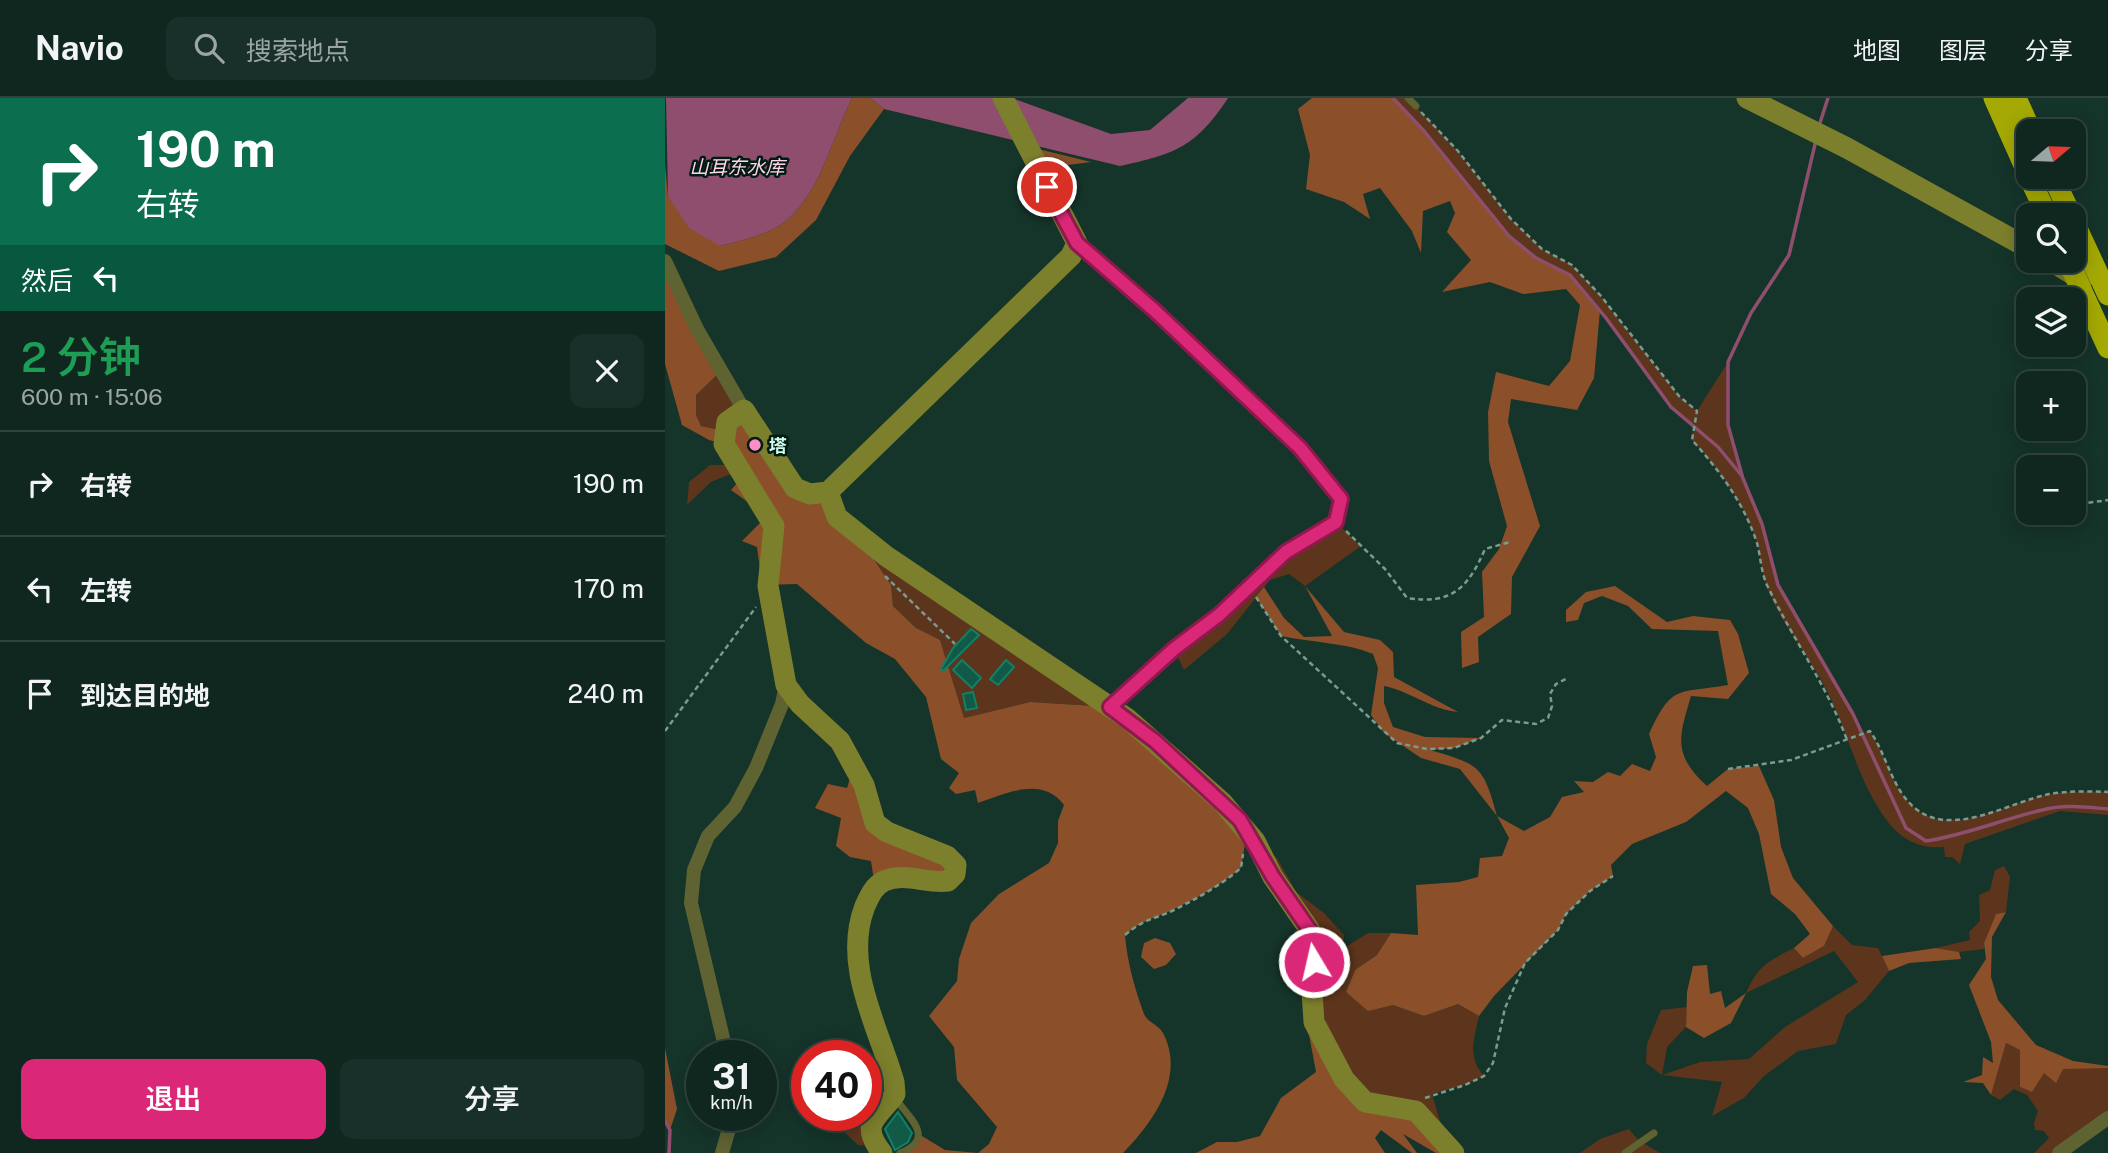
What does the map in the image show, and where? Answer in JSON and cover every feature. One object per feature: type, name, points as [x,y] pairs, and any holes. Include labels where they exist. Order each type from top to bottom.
[{"type":"highway","points":[[1994,98],[2016,146]]},
{"type":"highway","points":[[2016,98],[2026,119]]},
{"type":"highway","points":[[2086,248],[2108,295]]},
{"type":"highway","points":[[2073,273],[2108,348]]},
{"type":"street","points":[[1003,98],[1077,243],[1154,310],[1307,457],[1341,499],[1336,522],[1286,552],[1110,707]]},
{"type":"street","points":[[1747,98],[1847,148],[2016,241]]},
{"type":"street","points":[[665,261],[697,329],[744,410],[795,488],[810,494],[828,492],[1070,256],[1077,243]]},
{"type":"street","points":[[2078,273],[2108,295]]},
{"type":"street","points":[[723,1040],[691,903],[694,870],[708,836],[735,807],[756,768],[782,705],[786,685],[768,586],[774,526],[725,444],[727,422],[744,410]]},
{"type":"street","points":[[828,492],[837,517],[886,556],[1110,707],[1155,741],[1240,820],[1273,877],[1309,929],[1317,948],[1311,987],[1314,1022],[1344,1079],[1365,1102],[1416,1111],[1454,1153]]},
{"type":"street","points":[[786,685],[800,704],[840,741],[864,785],[875,823],[887,832],[947,856],[956,865],[955,874],[948,881],[908,877],[884,881],[875,887],[860,925],[858,957],[866,998],[892,1075],[895,1094],[870,1127],[872,1140],[882,1153]]},
{"type":"street","points":[[2059,1153],[2108,1118]]},
{"type":"street","points":[[722,1153],[728,1131]]},
{"type":"lane","points":[[1408,98],[1416,106]]},
{"type":"lane","points":[[895,1094],[900,1108],[908,1111],[917,1125],[915,1140],[900,1153]]},
{"type":"lane","points":[[1625,1153],[1654,1133]]},
{"type":"path","points":[[1416,106],[1458,151],[1511,219],[1542,249],[1572,265],[1601,296],[1679,396],[1697,411],[1692,440],[1718,469],[1740,504],[1756,542],[1766,585],[1832,701],[1847,740]]},
{"type":"path","points":[[2086,503],[2108,500]]},
{"type":"path","points":[[1336,522],[1385,569],[1407,598],[1428,602],[1458,593],[1476,571],[1486,549],[1510,542]]},
{"type":"path","points":[[884,575],[955,644]]},
{"type":"path","points":[[1251,584],[1259,607],[1281,636],[1397,743],[1427,749],[1454,748],[1481,738],[1502,720],[1536,724],[1548,718],[1552,706],[1550,694],[1556,684],[1567,678]]},
{"type":"path","points":[[665,731],[733,633],[771,593]]},
{"type":"path","points":[[1728,769],[1791,760],[1870,731],[1901,790],[1916,809],[1935,818],[1973,818],[2061,792],[2108,792]]},
{"type":"path","points":[[1125,935],[1143,919],[1173,911],[1225,881],[1241,868],[1245,844],[1240,820]]},
{"type":"path","points":[[1408,1109],[1431,1094],[1465,1085],[1484,1076],[1493,1063],[1505,1008],[1525,963],[1558,930],[1566,914],[1590,891],[1613,876]]},
{"type":"shaded area","points":[[852,98],[870,98],[884,109],[850,156],[816,220],[776,257],[719,271],[665,244],[665,164],[668,196],[720,246],[754,237],[786,221],[808,195],[825,163]]},
{"type":"shaded area","points":[[1312,98],[1393,98],[1424,131],[1509,236],[1536,258],[1570,275],[1600,310],[1594,378],[1577,410],[1511,399],[1508,422],[1540,526],[1512,577],[1511,614],[1478,637],[1479,662],[1462,668],[1461,632],[1484,617],[1482,572],[1499,549],[1507,526],[1489,461],[1488,412],[1496,372],[1549,386],[1570,361],[1580,305],[1566,289],[1523,294],[1490,282],[1442,292],[1471,260],[1447,232],[1455,213],[1450,201],[1423,211],[1421,253],[1412,231],[1380,188],[1363,194],[1370,219],[1344,202],[1306,189],[1310,155],[1298,109]]},
{"type":"shaded area","points":[[1393,98],[1408,98],[1458,151],[1511,219],[1542,249],[1572,265],[1601,296],[1679,396],[1697,411],[1728,362],[1728,425],[1742,476],[1762,524],[1778,585],[1863,733],[1870,731],[1876,740],[1895,782],[1908,801],[1931,817],[1947,820],[1982,815],[2049,794],[2108,792],[2108,815],[2060,811],[1965,844],[1960,864],[1952,857],[1945,857],[1944,847],[1914,843],[1891,826],[1865,783],[1825,686],[1773,600],[1764,580],[1757,543],[1746,515],[1721,475],[1692,440],[1693,426],[1671,407],[1606,318],[1570,275],[1536,258],[1509,236]]},
{"type":"shaded area","points":[[1026,146],[1091,162],[1037,169]]},
{"type":"shaded area","points":[[665,261],[721,371],[696,395],[696,415],[701,426],[715,429],[744,410],[795,488],[828,492],[891,585],[893,606],[916,628],[940,640],[964,718],[1030,702],[1110,707],[1155,741],[1245,844],[1241,868],[1200,896],[1144,922],[1125,935],[1141,1005],[1146,1017],[1163,1033],[1171,1066],[1163,1098],[1155,1113],[1123,1153],[978,1153],[989,1144],[997,1127],[957,1080],[954,1047],[929,1016],[957,981],[959,959],[971,923],[999,894],[1049,863],[1058,843],[1058,821],[1064,805],[1055,796],[1035,789],[1024,789],[978,803],[975,790],[956,794],[949,788],[959,773],[941,759],[926,697],[895,659],[866,643],[797,584],[762,585],[757,547],[742,541],[762,521],[759,510],[731,490],[744,475],[724,444],[709,440],[682,425],[665,364]]},
{"type":"shaded area","points":[[721,371],[739,403],[727,422],[714,429],[701,426],[696,415],[696,395]]},
{"type":"shaded area","points":[[710,465],[738,465],[741,470],[711,482],[687,505],[689,482]]},
{"type":"shaded area","points":[[1336,522],[1361,546],[1305,586],[1289,574],[1270,580],[1227,634],[1184,670],[1174,649],[1256,579]]},
{"type":"shaded area","points":[[870,556],[1110,707],[1030,702],[964,718],[940,640],[916,628],[893,606],[891,585]]},
{"type":"shaded area","points":[[1305,586],[1344,632],[1380,640],[1393,652],[1394,677],[1458,712],[1384,686],[1384,703],[1393,727],[1425,737],[1481,738],[1454,748],[1430,750],[1460,759],[1477,770],[1488,786],[1497,816],[1460,769],[1421,758],[1384,733],[1371,715],[1378,668],[1373,654],[1340,645],[1281,636],[1256,597],[1264,587],[1284,618],[1304,637],[1332,636]]},
{"type":"shaded area","points":[[1615,586],[1667,622],[1693,616],[1730,620],[1738,634],[1749,673],[1728,699],[1691,696],[1682,734],[1683,754],[1696,775],[1707,786],[1728,769],[1759,766],[1774,800],[1781,847],[1793,878],[1833,926],[1824,946],[1803,958],[1794,948],[1810,934],[1795,914],[1771,894],[1759,834],[1748,808],[1726,791],[1686,822],[1632,844],[1611,865],[1613,876],[1590,891],[1566,914],[1558,930],[1494,996],[1479,1016],[1458,1004],[1424,1016],[1393,1005],[1368,1011],[1346,992],[1355,970],[1377,955],[1391,933],[1418,935],[1416,885],[1459,882],[1478,877],[1480,858],[1502,856],[1509,838],[1497,816],[1524,831],[1550,817],[1562,797],[1584,792],[1574,781],[1593,782],[1608,772],[1620,776],[1632,764],[1650,771],[1656,757],[1649,734],[1671,698],[1687,691],[1728,685],[1718,631],[1652,629],[1628,606],[1602,596],[1584,603],[1578,620],[1566,622],[1566,610],[1586,592]]},
{"type":"shaded area","points":[[854,765],[875,823],[925,846],[955,874],[875,887],[871,861],[850,857],[836,846],[841,818],[815,808],[828,784],[847,788]]},
{"type":"shaded area","points":[[1255,841],[1277,858],[1296,892],[1324,913],[1344,935],[1344,948],[1368,933],[1391,933],[1377,955],[1355,970],[1346,992],[1368,1010],[1393,1005],[1424,1016],[1458,1004],[1479,1016],[1474,1055],[1475,1062],[1484,1076],[1465,1085],[1432,1094],[1446,1141],[1380,1107],[1328,1052],[1317,948]]},
{"type":"shaded area","points":[[2004,866],[2010,877],[2006,912],[1996,914],[1984,949],[1959,952],[1936,948],[1970,940],[1969,932],[1980,921],[1979,895],[1990,890],[1995,870]]},
{"type":"shaded area","points":[[2006,912],[1992,937],[1991,977],[1998,1000],[2036,1045],[2073,1061],[2108,1068],[2063,1069],[2056,1083],[2044,1073],[2032,1092],[2020,1087],[2020,1050],[2006,1043],[1991,1095],[1983,1083],[1963,1082],[1982,1075],[1983,1057],[1993,1063],[1991,1042],[1969,985],[1986,959],[1984,943],[1996,914]]},
{"type":"shaded area","points":[[1833,926],[1852,945],[1878,948],[1889,971],[1865,1000],[1846,1015],[1836,1044],[1798,1051],[1764,1076],[1744,1098],[1712,1116],[1722,1082],[1662,1075],[1700,1062],[1749,1059],[1785,1027],[1858,982],[1834,951],[1746,993],[1760,970],[1777,957],[1794,948],[1803,958],[1824,946]]},
{"type":"shaded area","points":[[1155,938],[1170,943],[1176,954],[1166,965],[1154,969],[1141,957],[1144,943]]},
{"type":"shaded area","points":[[1936,948],[1959,952],[1961,959],[1909,963],[1889,971],[1882,956]]},
{"type":"shaded area","points":[[1707,965],[1710,994],[1721,991],[1725,1008],[1746,993],[1731,1023],[1704,1038],[1686,1027],[1687,992],[1693,966]]},
{"type":"shaded area","points":[[1687,1007],[1686,1027],[1667,1047],[1662,1075],[1646,1063],[1647,1044],[1661,1010]]},
{"type":"shaded area","points":[[1305,1013],[1314,1022],[1365,1102],[1401,1107],[1444,1153],[1436,1153],[1403,1134],[1417,1153],[1412,1153],[1381,1130],[1375,1138],[1385,1153],[1196,1153],[1217,1142],[1237,1142],[1260,1136],[1281,1098],[1316,1072]]},
{"type":"shaded area","points":[[2006,1043],[2020,1050],[2020,1087],[2032,1092],[2044,1073],[2063,1068],[2108,1068],[2108,1117],[2059,1153],[2034,1153],[2049,1138],[2044,1131],[2035,1130],[2038,1111],[2027,1095],[2014,1089],[2000,1100],[1991,1095]]},
{"type":"shaded area","points":[[665,1048],[677,1109],[670,1130],[665,1121]]},
{"type":"shaded area","points":[[1629,1129],[1638,1140],[1660,1153],[1580,1153],[1600,1139]]},
{"type":"shaded area","points":[[843,1131],[879,1131],[876,1146],[858,1145]]},
{"type":"shaded area","points":[[917,1133],[945,1150],[978,1153],[900,1153],[911,1147]]},
{"type":"water","name":"山耳东水库","points":[[666,98],[852,98],[825,163],[798,209],[786,221],[771,230],[720,246],[689,228],[668,196]]},
{"type":"water","points":[[870,98],[1012,98],[1111,134],[1150,130],[1188,98],[1228,98],[1205,128],[1183,146],[1156,157],[1120,166],[884,109]]},
{"type":"building","points":[[971,629],[979,635],[943,671],[941,669],[953,648]]},
{"type":"building","points":[[962,660],[981,678],[972,688],[953,670]]},
{"type":"building","points":[[1006,660],[1014,667],[998,685],[990,679]]},
{"type":"building","points":[[973,692],[977,708],[966,710],[963,694]]},
{"type":"building","points":[[898,1112],[912,1133],[908,1142],[895,1150],[885,1129]]},
{"type":"waterway","points":[[1393,98],[1424,131],[1509,236],[1536,258],[1570,275],[1606,318],[1671,407],[1718,447],[1742,476],[1762,524],[1778,585],[1853,714],[1906,828],[1926,841],[2050,808],[2075,806],[2108,809]]},
{"type":"waterway","points":[[1819,126],[1828,98]]},
{"type":"waterway","points":[[1742,475],[1728,425],[1728,362],[1751,313],[1789,255],[1816,140]]},
{"type":"waterway","points":[[665,1121],[670,1130],[669,1153]]},
{"type":"place","name":"塔","points":[[755,445]]},
{"type":"route","points":[[1047,187],[1077,243],[1154,310],[1300,448],[1341,499],[1336,522],[1286,552],[1219,615],[1174,649],[1110,707],[1155,741],[1240,820],[1255,841],[1290,904],[1309,929],[1317,948],[1314,962]]}]
